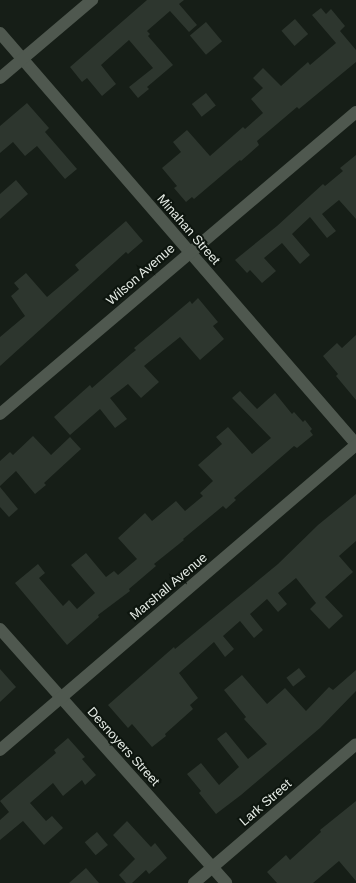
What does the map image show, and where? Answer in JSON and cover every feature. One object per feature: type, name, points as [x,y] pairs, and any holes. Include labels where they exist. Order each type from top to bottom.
[{"type":"street","points":[[0,78],[92,0]]},
{"type":"street","name":"Minahan Street","points":[[0,33],[356,445]]},
{"type":"street","name":"Wilson Avenue","points":[[0,414],[189,252],[356,112]]},
{"type":"street","name":"Marshall Avenue","points":[[0,750],[356,445]]},
{"type":"street","name":"Desnoyers Street","points":[[0,629],[226,883]]},
{"type":"street","name":"Lark Street","points":[[194,883],[356,744]]},
{"type":"building","points":[[147,0],[184,0],[179,4],[197,25],[189,32],[170,11],[147,31],[150,34],[148,36],[173,65],[147,87],[149,89],[138,98],[129,87],[153,68],[129,40],[101,65],[116,84],[102,96],[87,78],[82,82],[70,67]]},
{"type":"building","points":[[321,8],[326,14],[331,9],[345,26],[340,31],[356,50],[356,62],[299,109],[297,107],[257,141],[259,145],[241,161],[240,160],[194,199],[192,197],[186,202],[174,188],[177,186],[162,168],[181,152],[173,142],[187,130],[210,156],[243,127],[245,129],[263,113],[251,99],[263,88],[253,78],[263,68],[281,86],[308,62],[310,65],[336,43],[312,15]]},
{"type":"building","points":[[295,19],[308,34],[295,46],[281,31]]},
{"type":"building","points":[[206,22],[222,41],[206,55],[190,35]]},
{"type":"building","points":[[206,93],[216,106],[202,117],[192,104]]},
{"type":"building","points":[[27,103],[49,128],[45,132],[77,169],[65,179],[37,146],[25,156],[13,142],[0,153],[0,126]]},
{"type":"building","points":[[356,155],[356,219],[339,200],[322,214],[336,231],[327,238],[310,217],[292,234],[310,255],[300,264],[282,243],[264,258],[276,271],[262,283],[250,270],[247,273],[235,260],[277,226],[323,184],[325,186],[343,171],[340,168]]},
{"type":"building","points":[[16,180],[28,194],[0,219],[0,194]]},
{"type":"building","points":[[126,221],[143,241],[128,254],[126,252],[0,366],[0,337],[25,316],[11,296],[19,289],[14,283],[26,273],[47,297],[79,270],[75,265]]},
{"type":"building","points":[[198,298],[218,322],[213,326],[224,339],[200,360],[180,337],[144,366],[159,382],[141,398],[128,384],[110,398],[127,419],[115,428],[100,409],[70,435],[54,417],[90,385],[92,388],[136,350],[134,348],[190,301],[192,304]]},
{"type":"building","points":[[356,335],[356,400],[336,376],[338,374],[323,356],[337,343],[342,348]]},
{"type":"building","points":[[240,391],[257,409],[275,393],[292,414],[294,412],[303,422],[305,420],[312,429],[310,431],[313,435],[297,448],[294,446],[234,498],[236,500],[226,509],[223,506],[183,539],[184,540],[154,564],[156,566],[129,589],[130,591],[98,615],[99,617],[67,645],[15,583],[38,564],[45,573],[39,578],[63,606],[69,600],[77,609],[95,593],[71,565],[86,553],[106,577],[114,571],[118,575],[137,559],[118,538],[145,513],[152,521],[176,501],[185,511],[203,496],[200,493],[213,481],[198,465],[222,444],[216,437],[228,427],[252,454],[271,438],[232,398]]},
{"type":"building","points":[[33,436],[51,455],[70,437],[81,449],[44,483],[46,485],[35,494],[16,471],[0,486],[0,461],[10,452],[13,455]]},
{"type":"building","points":[[0,487],[18,509],[9,517],[0,507]]},
{"type":"building","points":[[356,494],[356,541],[339,556],[353,572],[325,597],[343,616],[329,629],[310,609],[316,603],[296,578],[278,593],[287,604],[278,612],[267,599],[250,614],[263,630],[254,638],[240,621],[223,636],[234,649],[225,657],[214,642],[179,673],[198,698],[190,705],[193,709],[165,734],[166,736],[152,747],[132,724],[128,728],[108,705],[174,647],[175,649],[278,564],[318,525]]},
{"type":"building","points":[[299,668],[306,677],[293,687],[286,678]]},
{"type":"building","points":[[0,669],[16,687],[0,702]]},
{"type":"building","points":[[356,670],[356,691],[320,728],[241,795],[216,814],[199,793],[201,791],[187,774],[201,763],[219,785],[239,767],[217,739],[226,732],[248,759],[267,744],[244,719],[246,717],[224,690],[242,675],[267,704],[285,688],[306,711],[329,687],[333,690]]},
{"type":"building","points":[[68,738],[85,757],[82,759],[96,775],[85,785],[82,780],[63,796],[53,783],[30,803],[46,821],[52,816],[63,828],[44,845],[23,821],[0,840],[0,820],[9,812],[0,801],[56,753],[54,750]]},
{"type":"building","points":[[356,801],[356,881],[339,861],[313,883],[277,883],[267,872],[286,855],[290,860],[321,832],[320,830]]},
{"type":"building","points":[[127,821],[151,847],[155,843],[167,858],[149,874],[146,870],[132,883],[126,883],[119,875],[135,859],[113,835]]},
{"type":"building","points":[[97,832],[108,845],[96,855],[85,842]]},
{"type":"building","points":[[86,868],[99,883],[69,883]]}]
